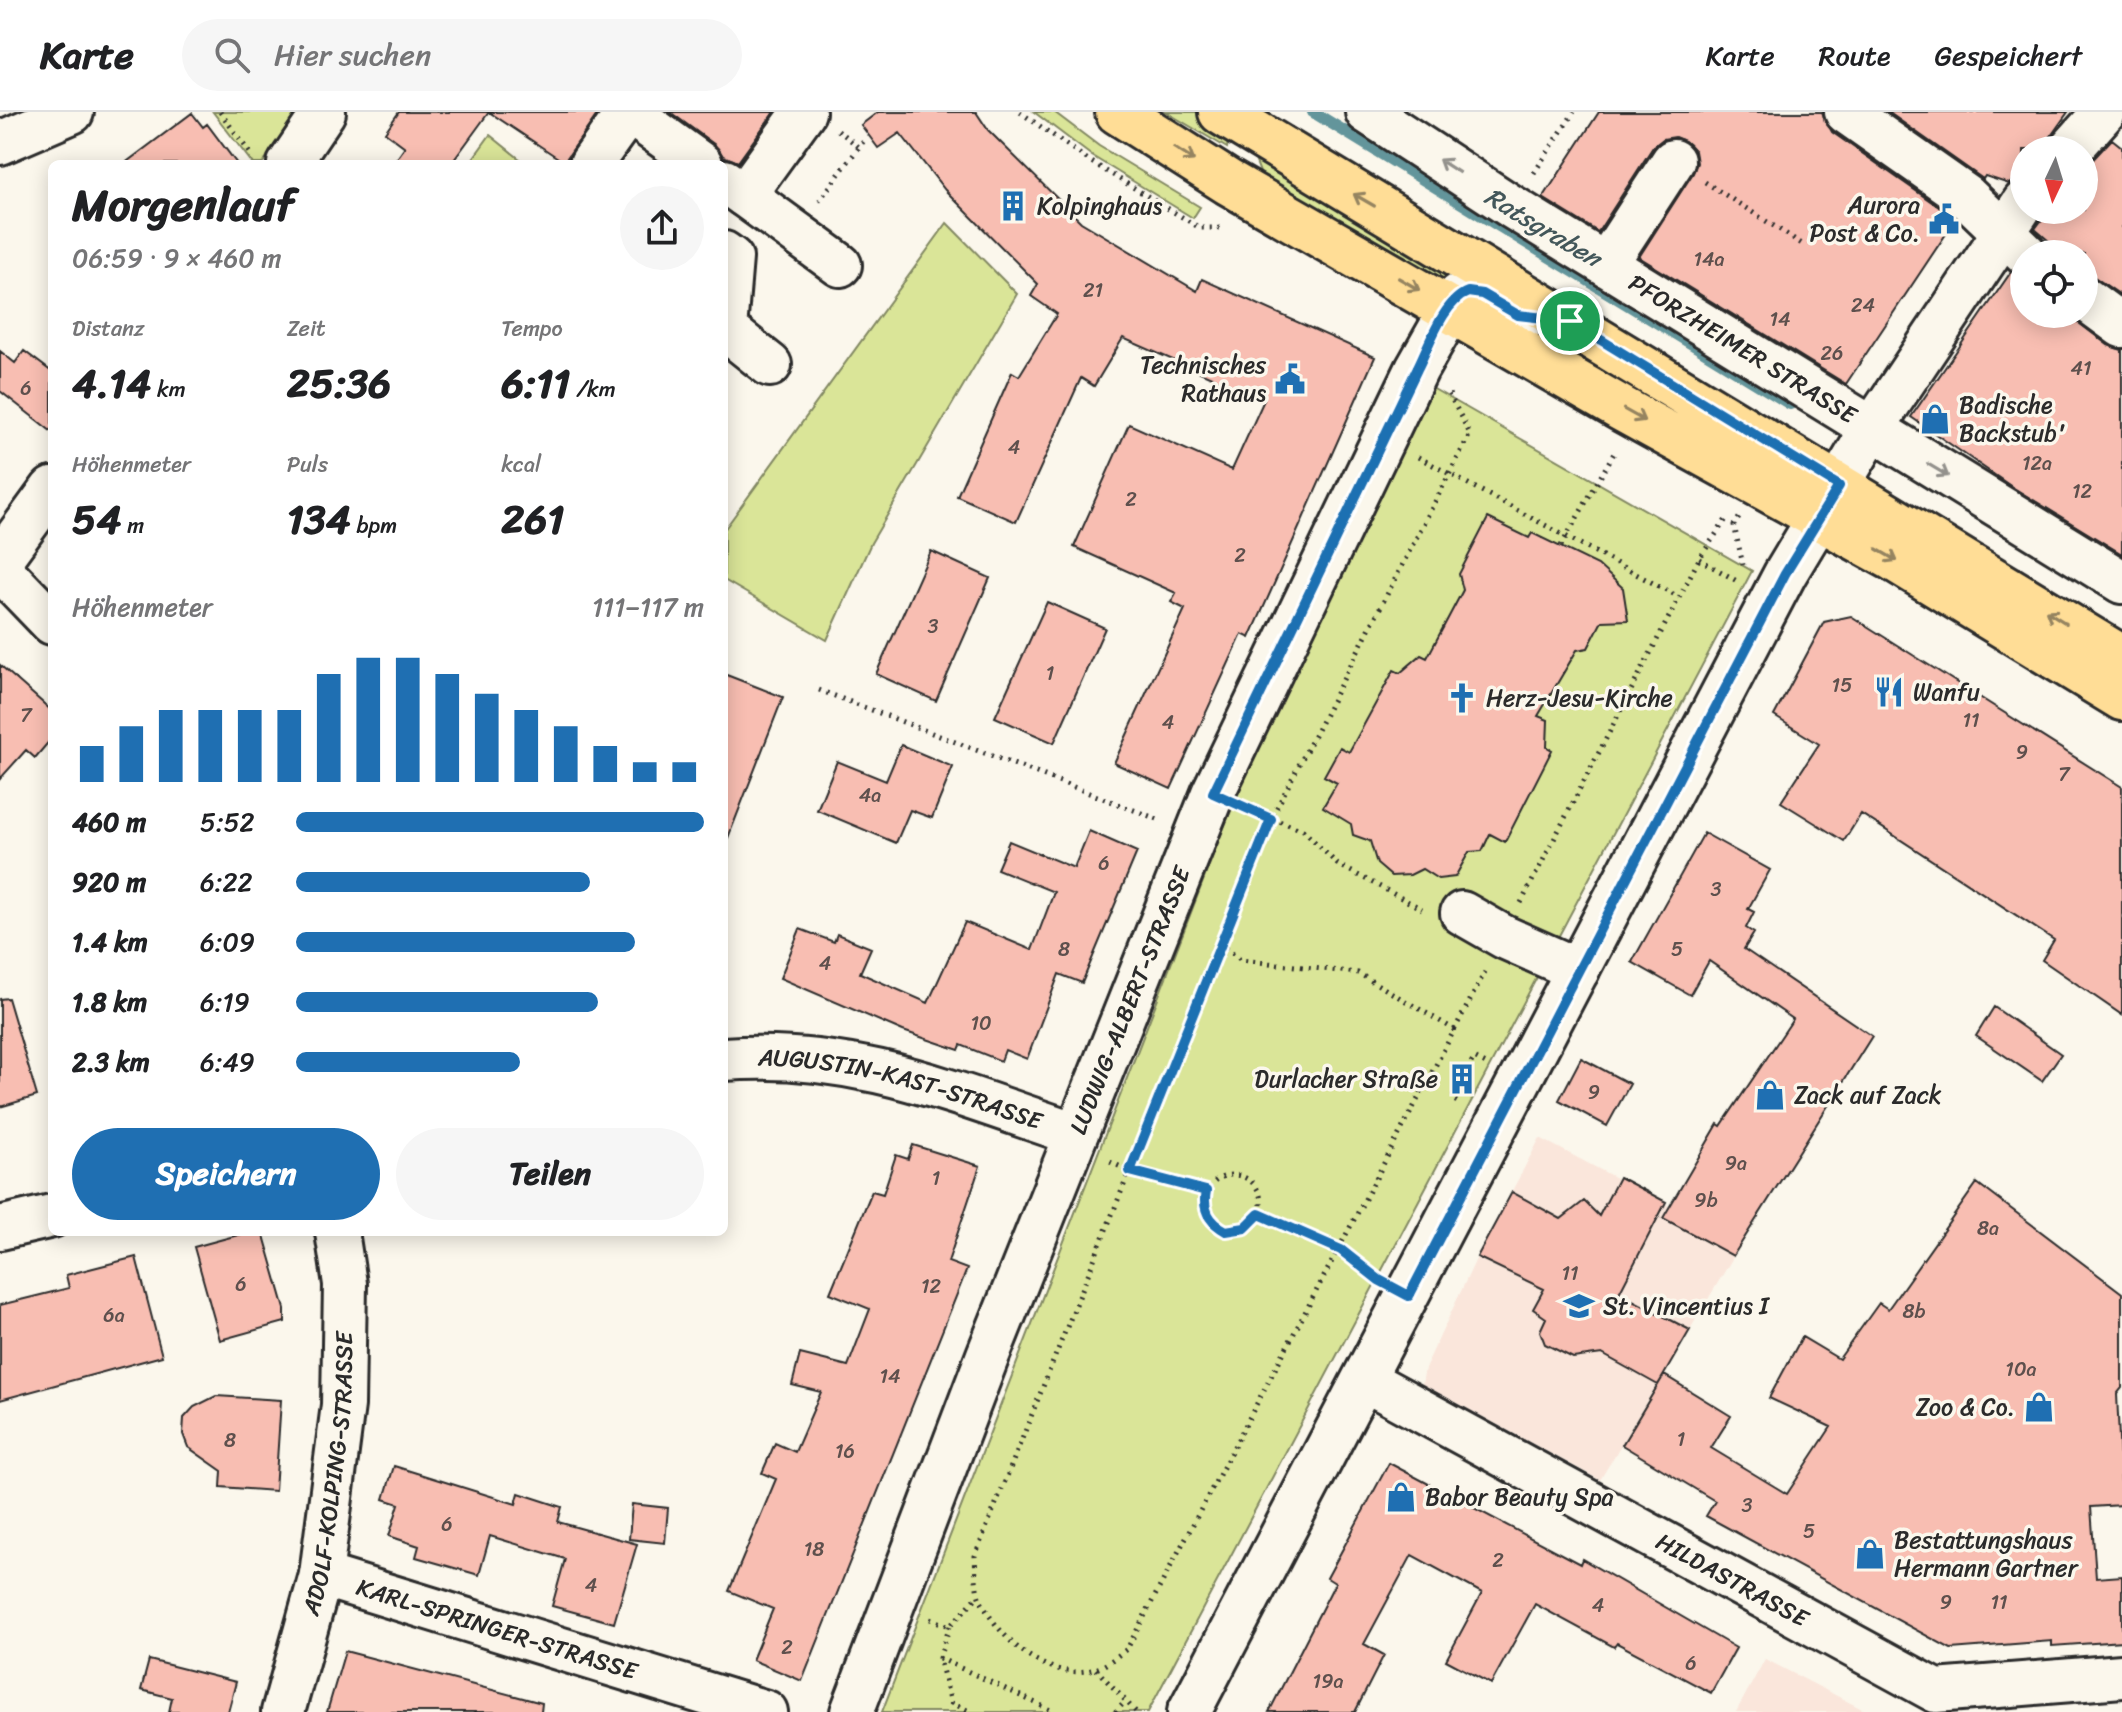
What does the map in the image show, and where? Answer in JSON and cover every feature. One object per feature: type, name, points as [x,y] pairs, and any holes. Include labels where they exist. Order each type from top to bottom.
[{"type":"main road","points":[[1118,112],[1228,182],[1622,409],[1829,501],[2122,658]]},
{"type":"main road","points":[[1242,117],[1439,236],[1570,321],[1829,501],[2122,698]]},
{"type":"street","points":[[0,143],[72,112]]},
{"type":"street","points":[[292,160],[324,112]]},
{"type":"street","points":[[597,160],[628,112],[695,160]]},
{"type":"street","points":[[804,112],[734,188],[840,265]]},
{"type":"street","name":"PFORZHEIMER STRASSE","points":[[1367,112],[1512,207],[2122,582]]},
{"type":"street","points":[[1189,1712],[1785,574],[1872,429],[2017,230],[1846,112]]},
{"type":"street","points":[[2083,136],[2104,112]]},
{"type":"street","points":[[1606,264],[1673,161]]},
{"type":"street","points":[[728,256],[731,258],[728,294]]},
{"type":"street","points":[[1449,307],[1459,295],[1468,292],[1482,294],[1518,315],[1570,321]]},
{"type":"street","name":"LUDWIG-ALBERT-STRASSE","points":[[852,1712],[1076,1134],[1213,793],[1449,307]]},
{"type":"street","points":[[2098,308],[2122,326]]},
{"type":"street","points":[[728,331],[770,365]]},
{"type":"street","points":[[0,560],[48,494]]},
{"type":"street","points":[[0,569],[48,619]]},
{"type":"street","points":[[1462,913],[1504,937],[1578,970]]},
{"type":"street","name":"AUGUSTIN-KAST-STRASSE","points":[[728,1059],[778,1057],[841,1062],[880,1070],[1076,1134]]},
{"type":"street","points":[[0,1228],[48,1217]]},
{"type":"street","name":"ADOLF-KOLPING-STRASSE","points":[[283,1712],[321,1575],[343,1405],[345,1284],[338,1236]]},
{"type":"street","name":"HILDASTRASSE","points":[[1365,1380],[1936,1691],[2122,1676]]},
{"type":"street","name":"KARL-SPRINGER-STRASSE","points":[[321,1575],[755,1710]]},
{"type":"path","points":[[220,112],[256,160]]},
{"type":"path","points":[[1512,207],[1574,112]]},
{"type":"path","points":[[795,232],[866,138]]},
{"type":"path","points":[[1673,161],[1802,244]]},
{"type":"path","points":[[1453,396],[1470,434],[1271,819],[975,1556],[978,1596],[1003,1635],[1029,1656],[1063,1670],[1096,1669],[1127,1649],[1341,1250],[1699,559],[1727,518]]},
{"type":"path","points":[[1561,546],[1614,452]]},
{"type":"path","points":[[1449,473],[1679,597]]},
{"type":"path","points":[[1699,559],[1741,583]]},
{"type":"path","points":[[819,690],[1198,834]]},
{"type":"path","points":[[1213,793],[1303,830],[1337,864],[1431,914],[1447,917],[1462,913]]},
{"type":"path","points":[[1219,943],[1241,960],[1358,973],[1455,1030]]},
{"type":"path","points":[[1112,1163],[1130,1171],[1206,1191]]},
{"type":"path","points":[[1240,1175],[1249,1179],[1261,1195],[1259,1214],[1245,1228],[1226,1231],[1210,1219],[1205,1210],[1206,1191],[1220,1177],[1240,1175]]},
{"type":"path","points":[[1259,1214],[1341,1250],[1379,1280],[1409,1296]]},
{"type":"path","points":[[972,1712],[951,1703],[939,1658],[950,1626],[978,1596]]},
{"type":"path","points":[[892,1605],[950,1626]]},
{"type":"path","points":[[939,1658],[1055,1712]]},
{"type":"path","points":[[1096,1669],[1136,1712]]},
{"type":"path","points":[[1115,1712],[1125,1702]]},
{"type":"shaded area","name":"St. Vincentius I","points":[[1540,1138],[1741,1244],[1600,1480],[1422,1384],[1425,1368],[1477,1257]]},
{"type":"shaded area","points":[[1765,1659],[1868,1712],[1736,1712]]},
{"type":"green space","points":[[213,112],[298,112],[265,160],[250,160]]},
{"type":"green space","points":[[1034,112],[1054,112],[1099,146],[1200,207],[1193,218],[1092,156]]},
{"type":"green space","points":[[1166,112],[1200,112],[1230,130],[1227,148]]},
{"type":"green space","points":[[490,135],[521,160],[472,160]]},
{"type":"green space","points":[[1254,157],[1455,269],[1445,285],[1261,175]]},
{"type":"green space","points":[[947,223],[1017,294],[871,543],[827,640],[728,582],[728,524]]},
{"type":"green space","points":[[1432,388],[1752,571],[1148,1712],[882,1712],[1219,840],[1290,667]]},
{"type":"building","points":[[399,112],[489,112],[454,160],[396,160],[405,147],[385,132]]},
{"type":"building","points":[[489,112],[599,112],[565,160]]},
{"type":"building","points":[[670,112],[774,112],[738,162],[723,156],[715,145]]},
{"type":"building","points":[[878,112],[976,112],[988,130],[1081,222],[1197,291],[1202,279],[1375,357],[1250,638],[1242,634],[1171,789],[1114,763],[1185,609],[1171,602],[1176,593],[1074,547],[1129,424],[1232,470],[1264,400],[1123,338],[1094,386],[1081,378],[1016,522],[957,496],[1012,372],[1019,376],[1057,314],[1031,296],[1038,284],[945,190],[900,133],[878,148],[861,125]]},
{"type":"building","points":[[1599,112],[1822,112],[1832,132],[1956,219],[1846,384],[1639,257],[1697,163],[1695,151],[1685,141],[1675,137],[1663,139],[1653,147],[1598,232],[1543,198]]},
{"type":"building","points":[[1888,112],[2068,112],[2051,136],[2010,136],[2010,183],[1985,176],[1983,179]]},
{"type":"building","points":[[192,113],[203,127],[207,124],[234,160],[129,160]]},
{"type":"building","points":[[2112,139],[2122,147],[2122,296],[2098,280],[2098,240],[2048,240],[2035,229],[2039,224],[2098,224],[2098,154]]},
{"type":"building","points":[[2010,273],[2010,328],[2086,328],[2108,345],[2122,350],[2122,554],[2012,487],[1911,417]]},
{"type":"building","points":[[0,351],[15,363],[24,351],[48,369],[48,429],[0,391]]},
{"type":"building","name":"Herz-Jesu-Kirche","points":[[1488,518],[1529,538],[1532,533],[1598,565],[1623,588],[1628,620],[1602,621],[1588,648],[1577,650],[1538,716],[1548,720],[1547,747],[1552,750],[1505,842],[1490,834],[1482,851],[1469,852],[1455,877],[1438,879],[1422,869],[1410,875],[1391,876],[1377,864],[1370,841],[1353,835],[1351,824],[1323,807],[1337,783],[1324,776],[1340,747],[1349,752],[1394,670],[1400,673],[1421,655],[1427,658],[1463,590],[1459,574]]},
{"type":"building","points":[[931,551],[990,578],[936,701],[876,674]]},
{"type":"building","points":[[1047,602],[1105,628],[1054,743],[995,717]]},
{"type":"building","points":[[1851,616],[2122,787],[2122,1015],[2042,960],[2054,940],[1861,814],[1844,841],[1781,802],[1819,744],[1774,716],[1824,622]]},
{"type":"building","points":[[0,665],[48,707],[48,743],[35,758],[26,750],[0,779]]},
{"type":"building","points":[[728,676],[783,697],[728,838]]},
{"type":"building","points":[[901,745],[953,767],[932,818],[910,810],[896,843],[817,810],[837,761],[886,781]]},
{"type":"building","points":[[1089,831],[1137,852],[1082,983],[1059,974],[1027,1059],[1005,1050],[1001,1061],[961,1045],[959,1050],[903,1031],[780,978],[800,929],[834,942],[837,934],[871,948],[860,973],[928,1003],[965,922],[1032,950],[1054,892],[997,869],[1009,841],[1074,868]]},
{"type":"building","points":[[1704,833],[1770,870],[1748,909],[1754,912],[1746,928],[1754,933],[1744,949],[1872,1036],[1733,1256],[1663,1218],[1718,1124],[1721,1126],[1793,1019],[1709,961],[1690,995],[1632,962]]},
{"type":"building","points":[[8,998],[37,1096],[0,1107],[0,999]]},
{"type":"building","points":[[1994,1007],[2061,1054],[2042,1081],[1976,1036]]},
{"type":"building","points":[[1581,1058],[1630,1084],[1607,1126],[1559,1100]]},
{"type":"building","points":[[913,1145],[980,1166],[948,1262],[967,1269],[802,1681],[752,1660],[773,1609],[729,1591],[776,1479],[762,1473],[775,1443],[795,1452],[821,1392],[792,1385],[800,1354],[848,1366],[870,1309],[830,1293],[872,1191],[883,1194],[896,1155],[908,1159]]},
{"type":"building","points":[[1619,1177],[1666,1202],[1619,1293],[1690,1330],[1658,1385],[1602,1354],[1573,1358],[1545,1344],[1540,1331],[1546,1318],[1533,1309],[1544,1289],[1477,1257],[1512,1192],[1561,1219],[1584,1201],[1599,1216]]},
{"type":"building","points":[[1977,1183],[2122,1293],[2122,1388],[2117,1394],[2122,1505],[2091,1507],[2096,1578],[2122,1576],[2122,1641],[2052,1646],[2052,1641],[1951,1649],[1706,1516],[1715,1501],[1622,1445],[1664,1375],[1731,1416],[1711,1448],[1787,1494],[1831,1427],[1769,1398],[1802,1337],[1839,1359],[1879,1303],[1888,1309]]},
{"type":"building","points":[[234,1236],[264,1236],[285,1309],[285,1322],[220,1340],[194,1247]]},
{"type":"building","points":[[136,1257],[162,1356],[0,1400],[0,1305],[69,1288],[66,1275]]},
{"type":"building","points":[[216,1396],[281,1400],[275,1491],[221,1487],[222,1471],[188,1447],[183,1434],[184,1418],[194,1407]]},
{"type":"building","points":[[1389,1463],[1580,1564],[1582,1559],[1736,1648],[1711,1693],[1617,1643],[1614,1647],[1535,1604],[1491,1684],[1446,1660],[1482,1593],[1412,1555],[1364,1644],[1384,1655],[1355,1712],[1269,1712],[1335,1583],[1327,1578]]},
{"type":"building","points":[[394,1466],[516,1504],[519,1493],[562,1507],[558,1522],[637,1544],[614,1623],[552,1606],[565,1559],[490,1536],[479,1575],[416,1557],[419,1546],[389,1536],[399,1504],[384,1499]]},
{"type":"building","points":[[632,1504],[668,1508],[665,1543],[629,1539]]},
{"type":"building","points":[[345,1651],[542,1703],[541,1712],[327,1712]]},
{"type":"building","points":[[149,1660],[236,1682],[228,1712],[169,1712],[172,1698],[141,1690]]},
{"type":"waterway","name":"Ratsgraben","points":[[1313,112],[1790,404]]},
{"type":"place","name":"Kolpinghaus","points":[[1013,206]]},
{"type":"place","name":"Aurora Post & Co.","points":[[1944,219]]},
{"type":"place","name":"Technisches Rathaus","points":[[1290,379]]},
{"type":"place","name":"Badische Backstub'","points":[[1935,419]]},
{"type":"place","name":"Wanfu","points":[[1889,692]]},
{"type":"place","name":"Herz-Jesu-Kirche","points":[[1462,698]]},
{"type":"place","name":"Durlacher Straße","points":[[1462,1079]]},
{"type":"place","name":"Zack auf Zack","points":[[1770,1095]]},
{"type":"place","name":"St. Vincentius I","points":[[1579,1306]]},
{"type":"place","name":"Zoo & Co.","points":[[2039,1407]]},
{"type":"place","name":"Babor Beauty Spa","points":[[1401,1497]]},
{"type":"place","name":"Bestattungshaus Hermann Gartner","points":[[1870,1554]]},
{"type":"route","points":[[1468,292],[1482,294],[1518,315],[1570,321],[1839,486],[1785,574],[1409,1296],[1379,1280],[1341,1250],[1259,1214],[1254,1223],[1245,1228],[1226,1231],[1210,1219],[1205,1210],[1206,1191],[1130,1171],[1271,819],[1213,793],[1449,307],[1459,295],[1468,292]]}]
